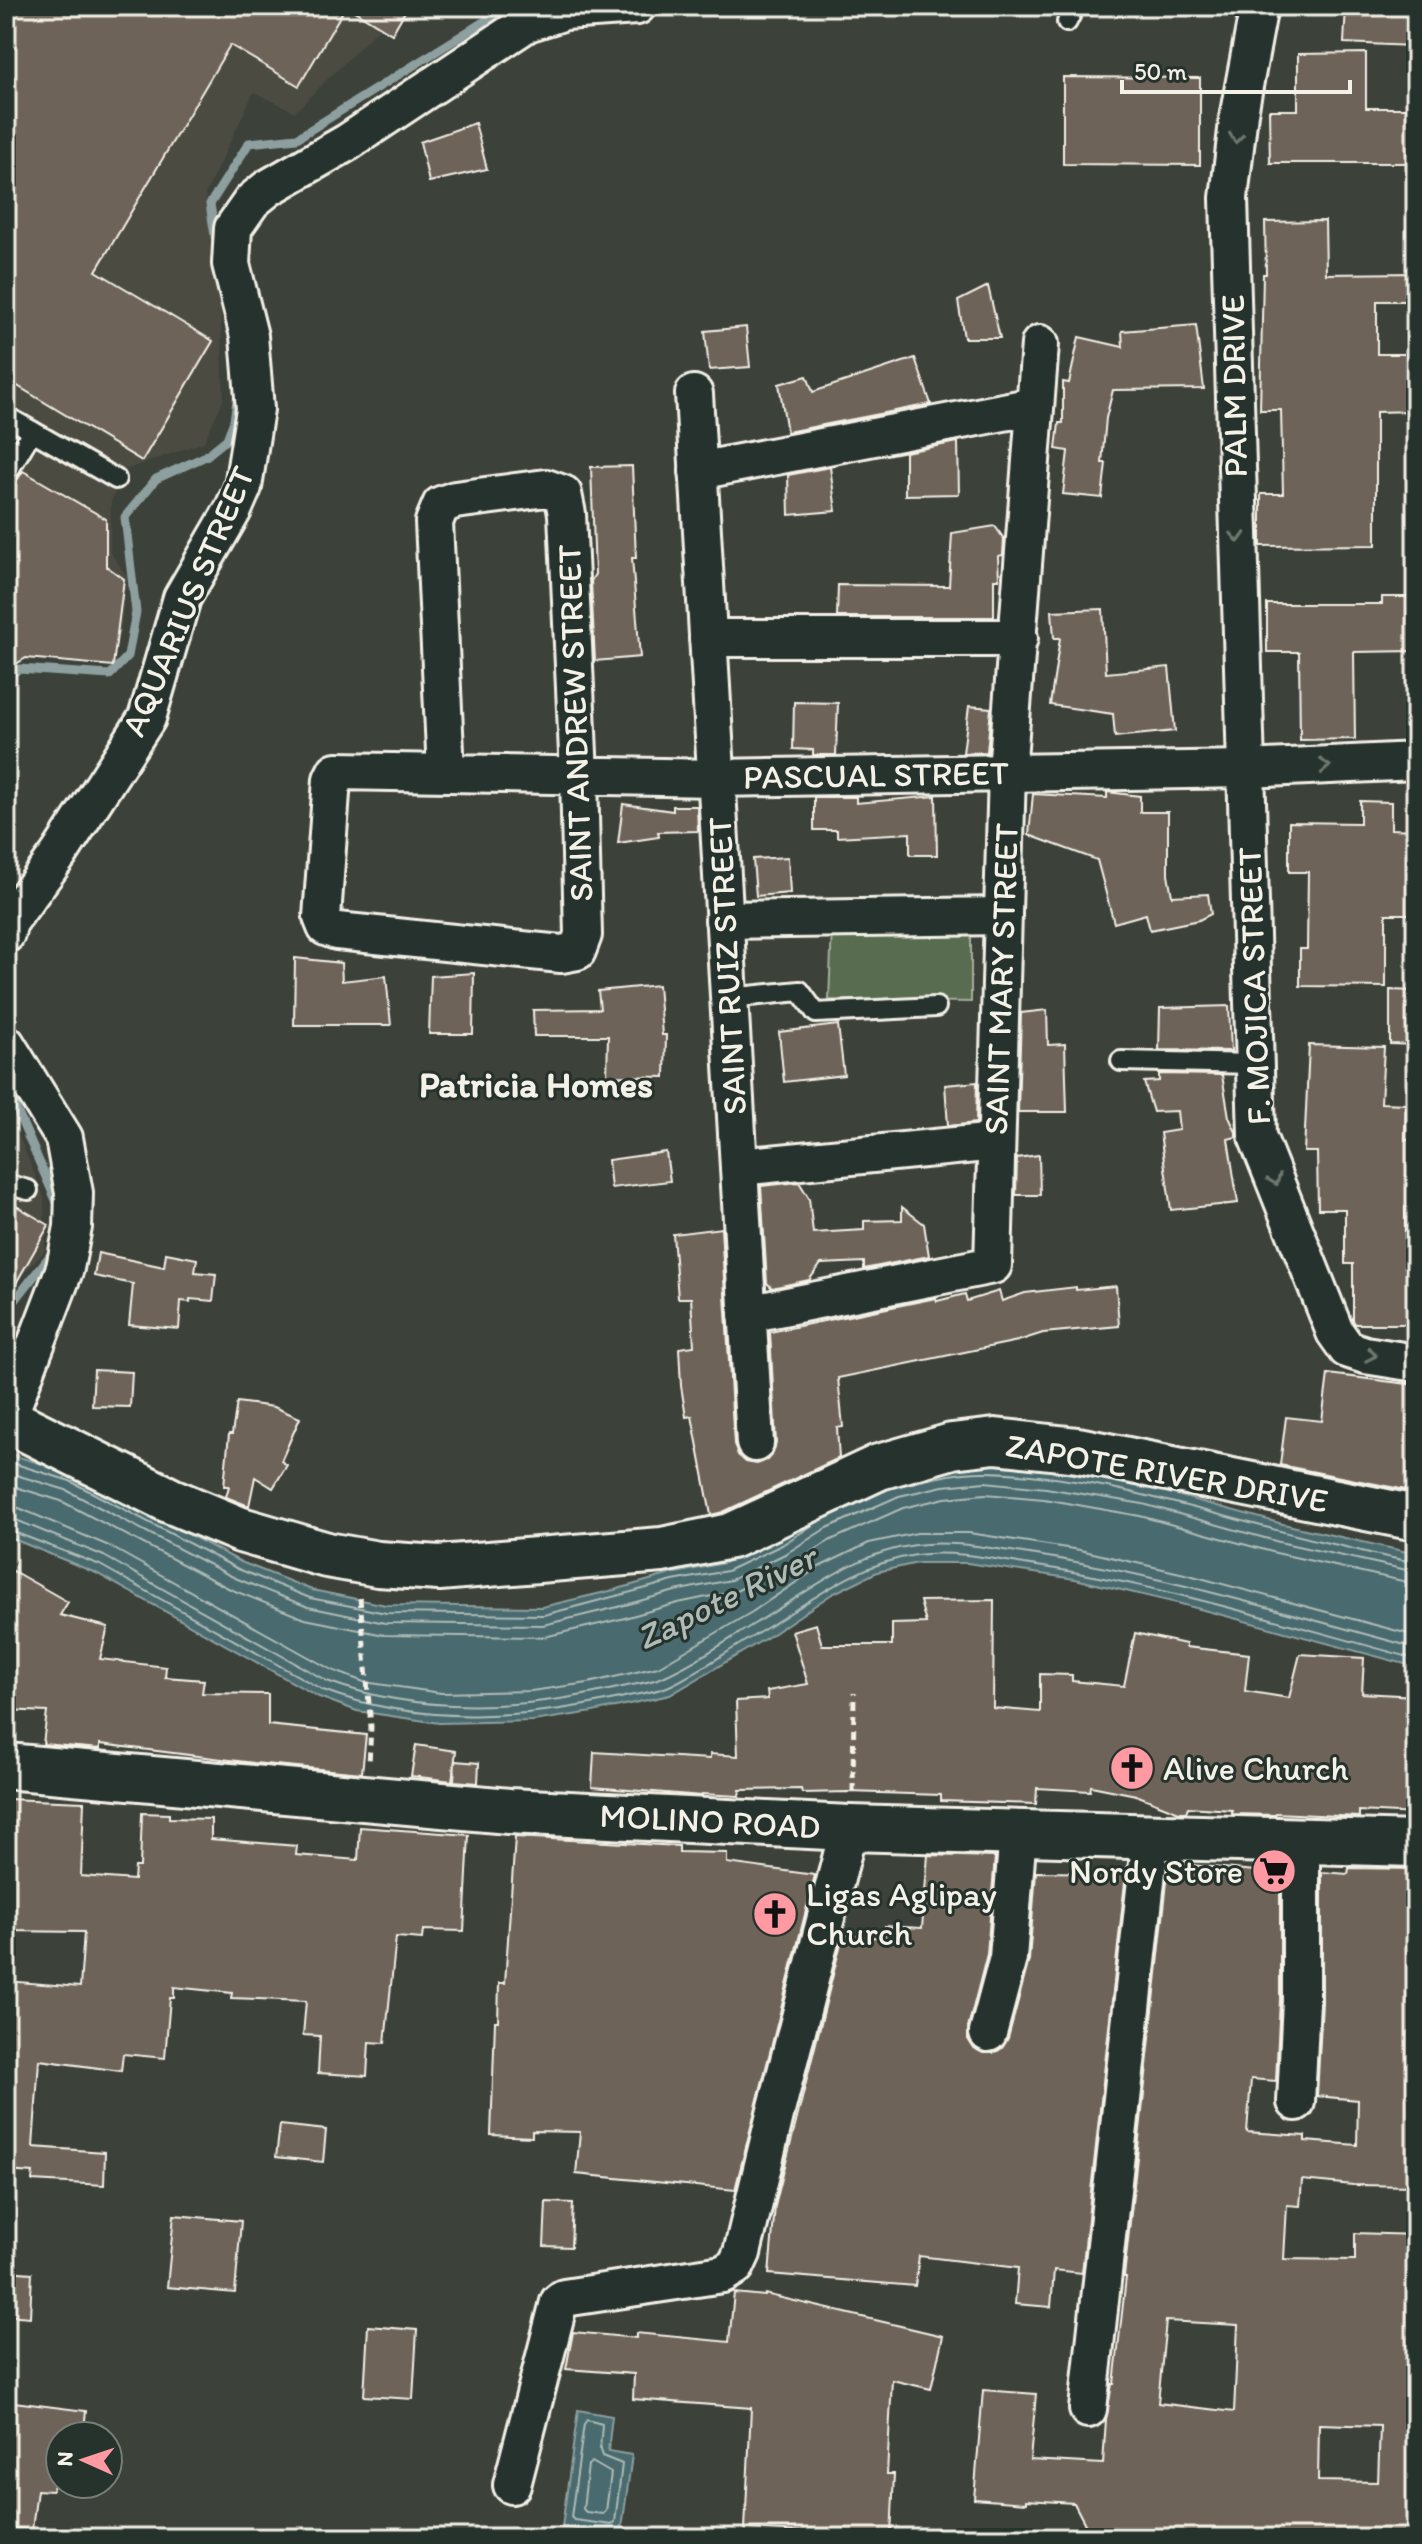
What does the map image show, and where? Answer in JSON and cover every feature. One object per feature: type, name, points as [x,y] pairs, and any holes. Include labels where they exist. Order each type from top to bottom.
[{"type":"main road","name":"ZAPOTE RIVER DRIVE","points":[[6,1419],[169,1500],[241,1530],[327,1555],[378,1564],[424,1567],[546,1561],[693,1544],[731,1536],[879,1467],[952,1446],[995,1441],[1078,1450],[1416,1518]]},
{"type":"main road","name":"MOLINO ROAD","points":[[6,1766],[509,1811],[849,1828],[1416,1844]]},
{"type":"street","name":"AQUARIUS STREET","points":[[6,934],[9,922],[59,854],[147,718],[182,598],[243,487],[255,409],[249,336],[231,264],[233,228],[252,201],[268,188],[348,142],[527,23],[565,11],[637,6]]},
{"type":"street","name":"PALM DRIVE","points":[[1247,769],[1229,198],[1239,113],[1259,6]]},
{"type":"street","name":"SAINT MARY STREET","points":[[747,1314],[993,1265],[1007,772],[1040,344]]},
{"type":"street","name":"SAINT RUIZ STREET","points":[[694,394],[755,1443]]},
{"type":"street","points":[[698,471],[1034,406]]},
{"type":"street","name":"SAINT ANDREW STREET","points":[[446,772],[434,522],[441,505],[455,500],[546,488],[563,494],[567,514],[579,775],[583,935],[577,951]]},
{"type":"street","points":[[708,638],[1019,638]]},
{"type":"street","name":"PASCUAL STREET","points":[[577,951],[561,954],[337,931],[326,927],[322,917],[332,779],[336,771],[716,778],[1247,769],[1416,761]]},
{"type":"street","name":"F. MOJICA STREET","points":[[1247,769],[1257,1136],[1335,1332],[1347,1349],[1416,1363]]},
{"type":"street","points":[[724,920],[1003,916]]},
{"type":"street","points":[[6,1044],[64,1138],[74,1193],[73,1227],[65,1268],[6,1419]]},
{"type":"street","points":[[739,1167],[996,1142]]},
{"type":"street","points":[[512,2485],[559,2302],[564,2298],[723,2274],[736,2266],[742,2253],[849,1828]]},
{"type":"street","points":[[988,2033],[1008,1958],[1018,1832]]},
{"type":"street","points":[[1088,2409],[1151,1835]]},
{"type":"street","points":[[1296,2102],[1301,2001],[1301,1841]]},
{"type":"lane","points":[[6,416],[116,479]]},
{"type":"lane","points":[[6,475],[32,431]]},
{"type":"lane","points":[[729,998],[800,991],[816,1013],[936,1007]]},
{"type":"lane","points":[[1121,1061],[1255,1064]]},
{"type":"lane","points":[[6,1184],[28,1190]]},
{"type":"path","points":[[360,1592],[371,1727]]},
{"type":"path","points":[[849,1828],[853,1795],[854,1693]]},
{"type":"shaded area","points":[[6,6],[419,6],[375,32],[295,112],[254,92],[205,194],[219,273],[224,398],[204,442],[125,470],[111,502],[110,552],[127,576],[120,635],[86,651],[6,657]]},
{"type":"shaded area","points":[[6,1113],[12,1120],[44,1197],[45,1251],[6,1292]]},
{"type":"green space","points":[[832,927],[971,927],[971,1002],[829,1000]]},
{"type":"water","name":"Zapote River","points":[[6,1453],[72,1473],[241,1562],[312,1590],[386,1605],[542,1607],[724,1563],[778,1538],[817,1513],[940,1468],[985,1464],[1048,1470],[1147,1487],[1283,1524],[1416,1554],[1416,1667],[1075,1579],[967,1563],[918,1563],[877,1572],[832,1594],[768,1637],[670,1695],[533,1721],[439,1723],[357,1711],[319,1697],[96,1573],[6,1536]]},
{"type":"water","points":[[578,2410],[612,2416],[608,2451],[632,2455],[621,2535],[562,2527]]},
{"type":"building","points":[[6,6],[346,6],[299,86],[230,45],[96,271],[213,341],[142,461],[6,379]]},
{"type":"building","points":[[346,6],[408,6],[392,34]]},
{"type":"building","points":[[1346,6],[1414,6],[1412,46],[1344,43]]},
{"type":"building","points":[[1366,53],[1366,108],[1416,108],[1416,163],[1270,163],[1269,110],[1298,110],[1298,54]]},
{"type":"building","points":[[1063,77],[1200,78],[1200,165],[1063,164]]},
{"type":"building","points":[[475,123],[487,169],[429,182],[420,142]]},
{"type":"building","points":[[1325,221],[1326,274],[1416,273],[1416,301],[1377,301],[1377,354],[1416,354],[1416,411],[1376,412],[1376,545],[1261,546],[1261,494],[1283,494],[1281,410],[1260,410],[1265,222]]},
{"type":"building","points":[[988,286],[1000,338],[964,338],[958,301]]},
{"type":"building","points":[[1196,325],[1204,389],[1113,390],[1106,418],[1102,498],[1063,494],[1068,451],[1056,449],[1059,423],[1063,423],[1063,382],[1069,383],[1079,337],[1123,347],[1122,331]]},
{"type":"building","points":[[746,327],[750,367],[709,370],[705,331]]},
{"type":"building","points":[[915,358],[931,404],[787,432],[779,384],[807,376],[813,392]]},
{"type":"building","points":[[958,442],[959,494],[905,495],[905,452]]},
{"type":"building","points":[[632,466],[636,558],[632,558],[640,657],[595,661],[591,467]]},
{"type":"building","points":[[830,467],[836,511],[789,515],[788,475]]},
{"type":"building","points":[[23,471],[106,519],[106,566],[124,579],[113,666],[26,658],[6,670],[6,487],[16,482]]},
{"type":"building","points":[[995,526],[1004,539],[1003,555],[998,556],[999,579],[994,579],[994,617],[837,617],[838,585],[949,586],[952,533]]},
{"type":"building","points":[[1382,597],[1416,597],[1416,651],[1354,652],[1355,739],[1300,740],[1299,652],[1267,652],[1267,604],[1382,604]]},
{"type":"building","points":[[1103,609],[1106,673],[1169,667],[1175,731],[1115,737],[1113,714],[1050,705],[1060,638],[1054,638],[1052,611]]},
{"type":"building","points":[[794,702],[838,703],[836,755],[813,755],[813,750],[793,749]]},
{"type":"building","points":[[969,706],[991,708],[987,752],[963,753]]},
{"type":"building","points":[[1107,792],[1140,796],[1140,812],[1168,812],[1168,874],[1172,896],[1208,894],[1211,914],[1199,920],[1150,930],[1146,914],[1114,923],[1097,860],[1029,835],[1033,794],[1107,798]]},
{"type":"building","points":[[936,796],[937,855],[910,855],[910,833],[837,837],[837,830],[814,830],[814,797],[856,797],[856,803]]},
{"type":"building","points":[[1360,801],[1391,802],[1391,829],[1416,830],[1416,914],[1386,914],[1386,987],[1300,986],[1300,949],[1307,949],[1308,872],[1289,872],[1289,822],[1360,823]]},
{"type":"building","points":[[623,804],[673,811],[673,806],[697,806],[698,831],[658,832],[659,837],[618,843]]},
{"type":"building","points":[[788,857],[790,893],[756,896],[753,859]]},
{"type":"building","points":[[295,958],[341,963],[342,981],[386,976],[391,1025],[294,1025]]},
{"type":"building","points":[[474,973],[473,1034],[429,1034],[431,976]]},
{"type":"building","points":[[658,985],[662,1035],[666,1035],[665,1077],[607,1076],[608,1036],[534,1036],[533,1010],[600,1009],[598,991]]},
{"type":"building","points":[[1390,990],[1416,991],[1416,1045],[1390,1044]]},
{"type":"building","points":[[1229,1006],[1231,1051],[1159,1050],[1160,1008]]},
{"type":"building","points":[[1047,1010],[1048,1045],[1065,1044],[1067,1112],[1018,1112],[1021,1013]]},
{"type":"building","points":[[838,1025],[844,1075],[784,1082],[779,1032]]},
{"type":"building","points":[[1309,1045],[1384,1047],[1381,1103],[1406,1104],[1405,1140],[1416,1140],[1416,1207],[1405,1207],[1405,1267],[1416,1267],[1416,1324],[1355,1324],[1353,1320],[1353,1264],[1345,1264],[1345,1209],[1318,1209],[1317,1152],[1304,1152]]},
{"type":"building","points":[[1159,1074],[1222,1075],[1229,1117],[1236,1132],[1236,1137],[1228,1139],[1238,1203],[1171,1210],[1160,1133],[1179,1130],[1177,1111],[1153,1112],[1144,1082],[1159,1081]]},
{"type":"building","points":[[977,1082],[976,1123],[948,1126],[945,1085]]},
{"type":"building","points":[[666,1152],[670,1181],[611,1188],[608,1160]]},
{"type":"building","points":[[1039,1155],[1040,1195],[1016,1195],[1017,1158]]},
{"type":"building","points":[[799,1182],[809,1198],[813,1233],[864,1230],[864,1221],[902,1220],[902,1207],[924,1224],[929,1256],[864,1269],[864,1262],[821,1264],[809,1280],[772,1288],[767,1283],[761,1186]]},
{"type":"building","points":[[6,1200],[49,1225],[6,1301]]},
{"type":"building","points":[[721,1228],[734,1444],[738,1455],[746,1462],[757,1464],[767,1460],[776,1443],[770,1332],[965,1294],[967,1301],[999,1291],[1002,1301],[1025,1293],[1116,1286],[1119,1326],[1043,1333],[1018,1341],[838,1378],[843,1427],[837,1428],[839,1458],[711,1515],[692,1416],[686,1417],[681,1386],[679,1348],[694,1346],[691,1298],[678,1298],[673,1234]]},
{"type":"building","points":[[98,1253],[164,1267],[166,1253],[197,1259],[195,1272],[216,1274],[213,1301],[181,1301],[179,1329],[129,1325],[133,1284],[94,1276]]},
{"type":"building","points":[[94,1370],[132,1372],[130,1407],[92,1406]]},
{"type":"building","points":[[1328,1374],[1416,1385],[1416,1492],[1280,1465],[1286,1417],[1322,1421]]},
{"type":"building","points":[[237,1402],[274,1407],[300,1418],[281,1461],[287,1465],[273,1488],[255,1477],[249,1506],[226,1497],[229,1486],[224,1486],[229,1434],[232,1434]]},
{"type":"building","points":[[6,1567],[68,1602],[60,1615],[108,1627],[100,1659],[166,1667],[165,1677],[204,1680],[202,1693],[268,1694],[268,1725],[366,1735],[362,1773],[100,1744],[100,1749],[43,1744],[47,1712],[6,1710]]},
{"type":"building","points":[[994,1600],[993,1708],[1040,1712],[1040,1674],[1072,1675],[1072,1681],[1124,1686],[1135,1633],[1186,1644],[1186,1647],[1249,1654],[1245,1691],[1289,1698],[1300,1654],[1364,1658],[1362,1693],[1416,1696],[1416,1814],[1359,1811],[1359,1817],[1232,1814],[1232,1810],[1188,1807],[1186,1812],[1179,1812],[1136,1795],[1091,1786],[1090,1791],[1037,1788],[1036,1804],[941,1801],[941,1795],[802,1793],[801,1789],[740,1790],[739,1796],[702,1796],[592,1787],[594,1752],[710,1759],[710,1754],[738,1756],[736,1701],[768,1699],[767,1691],[808,1684],[792,1631],[816,1624],[822,1645],[892,1645],[892,1624],[926,1623],[920,1601]]},
{"type":"building","points":[[416,1745],[456,1751],[452,1781],[411,1776]]},
{"type":"building","points":[[455,1761],[479,1763],[478,1783],[454,1781]]},
{"type":"building","points":[[6,1799],[84,1802],[81,1876],[134,1880],[135,1867],[140,1867],[142,1813],[169,1814],[169,1818],[211,1819],[211,1839],[297,1846],[296,1855],[358,1860],[360,1827],[469,1835],[464,1931],[423,1930],[422,1939],[396,1937],[385,2043],[369,2042],[367,2076],[318,2073],[320,2036],[303,2035],[306,2001],[231,1998],[232,1993],[174,1987],[174,1998],[170,1998],[165,2058],[123,2054],[121,2071],[39,2060],[33,2147],[105,2152],[104,2185],[32,2181],[33,2173],[6,2171],[6,1981],[80,1987],[84,1932],[6,1931]]},
{"type":"building","points":[[515,1837],[679,1846],[679,1852],[727,1853],[727,1863],[815,1875],[735,2190],[576,2174],[580,2132],[532,2131],[532,2137],[491,2135],[495,2021],[498,2021],[499,1983],[505,1983]]},
{"type":"building","points":[[928,1855],[995,1857],[987,1954],[968,2028],[968,2039],[973,2047],[983,2053],[994,2053],[1002,2048],[1008,2038],[1029,1960],[1036,1872],[1126,1873],[1082,2273],[1054,2270],[1051,2307],[1015,2304],[1018,2268],[919,2256],[915,2286],[769,2274],[775,2206],[843,1935],[884,1938],[885,1926],[922,1928]]},
{"type":"building","points":[[1169,1863],[1255,1871],[1255,1867],[1280,1869],[1280,2000],[1276,2081],[1251,2079],[1247,2132],[1305,2136],[1305,2141],[1357,2145],[1358,2100],[1317,2096],[1322,2002],[1322,1872],[1348,1874],[1349,1868],[1416,1869],[1416,2186],[1302,2180],[1300,2206],[1287,2205],[1284,2259],[1355,2260],[1355,2233],[1416,2235],[1416,2438],[1411,2538],[1092,2538],[1074,2503],[974,2499],[983,2390],[1036,2394],[1030,2460],[1103,2464]],"holes":[[[1166,2321],[1238,2325],[1234,2412],[1158,2403]],[[1319,2424],[1380,2426],[1378,2482],[1318,2481]]]},
{"type":"building","points":[[280,2125],[326,2130],[323,2162],[276,2157]]},
{"type":"building","points":[[546,2202],[573,2203],[571,2247],[544,2246]]},
{"type":"building","points":[[174,2215],[241,2221],[235,2293],[167,2287]]},
{"type":"building","points":[[6,2271],[32,2273],[30,2317],[6,2315]]},
{"type":"building","points":[[734,2293],[765,2294],[943,2336],[931,2389],[892,2380],[887,2474],[894,2474],[891,2536],[745,2529],[751,2408],[633,2399],[634,2374],[566,2369],[573,2332],[636,2338],[636,2333],[729,2342]]},
{"type":"building","points":[[368,2326],[417,2330],[413,2399],[364,2396]]},
{"type":"building","points":[[6,2401],[86,2411],[85,2420],[44,2420],[44,2490],[37,2490],[32,2530],[6,2527]]},
{"type":"waterway","points":[[216,242],[210,204],[249,143],[297,138],[509,6]]},
{"type":"waterway","points":[[6,677],[19,669],[110,675],[128,656],[136,612],[125,517],[156,479],[206,456],[227,439],[234,421],[238,393]]},
{"type":"waterway","points":[[6,1086],[59,1207]]},
{"type":"waterway","points":[[6,1312],[52,1253]]},
{"type":"place","name":"Alive Church","points":[[1132,1768]]},
{"type":"place","name":"Nordy Store","points":[[1274,1871]]},
{"type":"place","name":"Ligas Aglipay Church","points":[[775,1914]]},
{"type":"district","name":"Patricia Homes","points":[[536,1084]]}]
